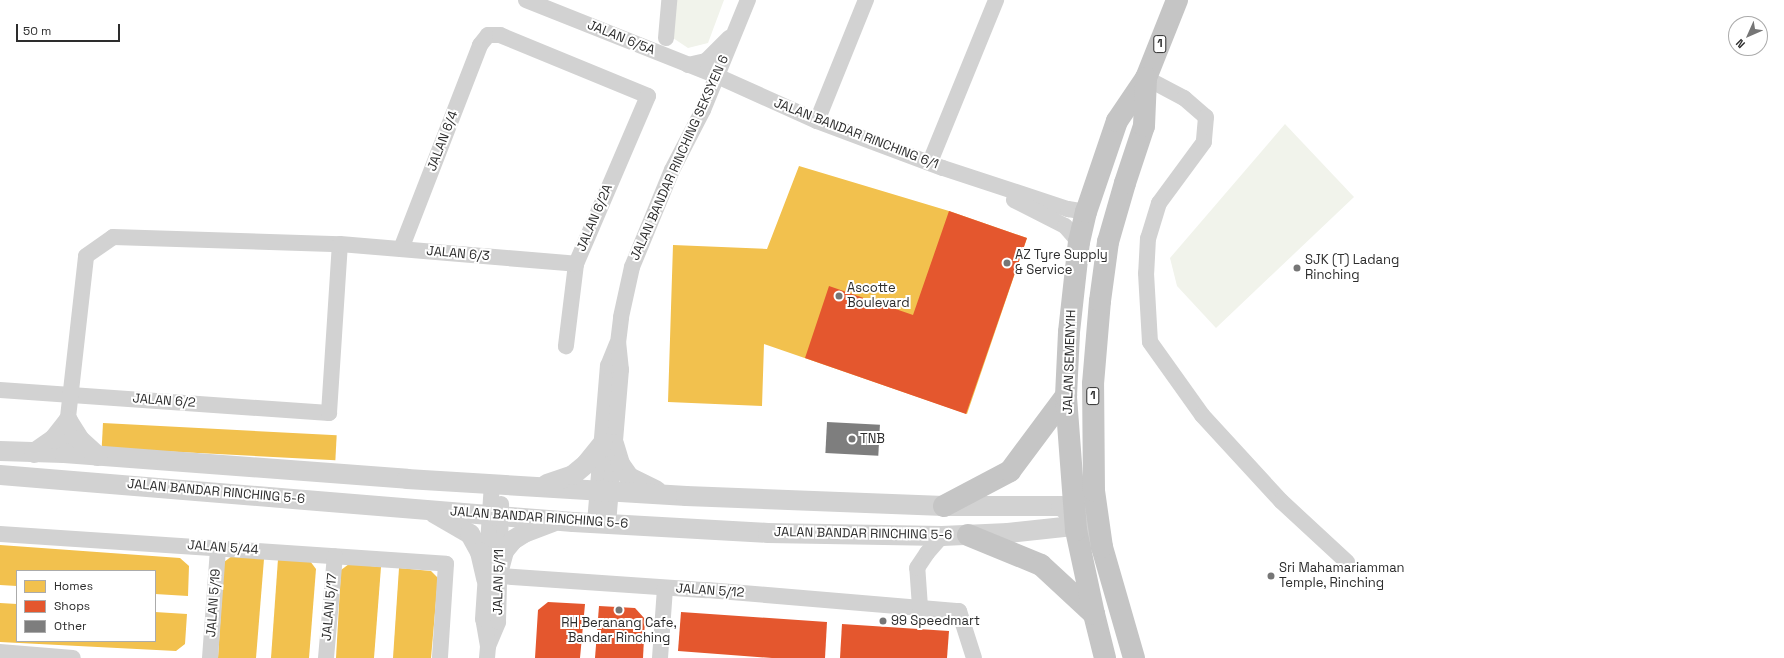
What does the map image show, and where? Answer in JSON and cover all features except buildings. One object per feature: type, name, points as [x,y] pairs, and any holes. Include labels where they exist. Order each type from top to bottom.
[{"type":"main road","name":"JALAN SEMENYIH","points":[[1106,658],[1094,614],[1076,530],[1066,396],[1069,332],[1079,242],[1086,212],[1117,122],[1146,78],[1177,0]]},
{"type":"main road","name":"JALAN SEMENYIH","points":[[1134,658],[1102,547],[1094,491],[1093,384],[1100,301],[1108,242],[1125,183],[1144,126],[1146,78]]},
{"type":"main road","points":[[944,506],[1010,471],[1066,396]]},
{"type":"main road","points":[[968,535],[1040,565],[1094,614]]},
{"type":"street","name":"JALAN 6/5A","points":[[526,0],[555,5],[688,65],[717,76]]},
{"type":"street","points":[[666,38],[669,0]]},
{"type":"street","name":"JALAN BANDAR RINCHING SEKSYEN 6","points":[[601,523],[609,444],[608,366],[618,343],[621,317],[632,267],[672,170],[703,110],[748,0]]},
{"type":"street","points":[[817,121],[866,0]]},
{"type":"street","points":[[930,162],[996,0]]},
{"type":"street","points":[[703,110],[703,91],[698,76],[688,65],[706,61],[736,30]]},
{"type":"street","name":"JALAN 6/4","points":[[401,249],[480,45],[488,35],[500,35],[648,96]]},
{"type":"street","name":"JALAN BANDAR RINCHING 6/1","points":[[717,76],[817,121],[974,178],[1068,210],[1086,212]]},
{"type":"street","points":[[1146,78],[1184,98],[1206,117],[1204,142],[1159,203],[1148,238],[1146,273],[1150,342],[1202,415],[1281,501],[1347,562]]},
{"type":"street","name":"JALAN 6/2A","points":[[566,346],[576,264],[648,96]]},
{"type":"street","name":"JALAN BANDAR RINCHING 6/1","points":[[974,178],[991,190],[1065,226],[1079,242]]},
{"type":"street","name":"JALAN 6/3","points":[[64,453],[86,256],[113,237],[340,244],[576,264]]},
{"type":"street","name":"JALAN 6/2","points":[[0,390],[329,414],[340,244]]},
{"type":"street","points":[[34,453],[54,439],[68,421],[80,440],[98,456]]},
{"type":"street","points":[[540,487],[572,476],[609,444],[629,477],[668,495]]},
{"type":"street","name":"JALAN BANDAR RINCHING 5-6","points":[[0,450],[34,453],[64,453],[497,485],[668,495],[944,506],[1061,506],[1075,517],[1102,547]]},
{"type":"street","points":[[28,477],[64,453],[96,482]]},
{"type":"street","name":"JALAN BANDAR RINCHING 5-6","points":[[0,475],[601,523],[768,533],[942,536],[1064,527],[1075,517],[1094,491]]},
{"type":"street","name":"JALAN 5/11","points":[[488,652],[484,619],[495,574],[495,515],[497,485]]},
{"type":"street","points":[[424,509],[445,518],[470,534],[495,574]]},
{"type":"street","points":[[495,574],[504,551],[513,540],[524,533],[557,520]]},
{"type":"street","name":"JALAN 5/44","points":[[0,534],[446,564],[440,658]]},
{"type":"street","points":[[920,607],[917,568],[927,553],[942,536]]},
{"type":"street","name":"JALAN 5/19","points":[[210,658],[218,548]]},
{"type":"street","name":"JALAN 5/17","points":[[326,658],[334,556]]},
{"type":"street","name":"JALAN 5/12","points":[[495,574],[959,611],[974,658]]},
{"type":"street","points":[[660,658],[665,588]]},
{"type":"street","points":[[0,652],[72,658]]},
{"type":"shaded area","points":[[676,0],[724,0],[708,43],[688,48],[673,38]]},
{"type":"shaded area","points":[[1285,124],[1354,197],[1216,328],[1177,286],[1170,258]]},
{"type":"place","name":"AZ Tyre Supply & Service","points":[[1007,263]]},
{"type":"place","name":"SJK (T) Ladang Rinching","points":[[1297,268]]},
{"type":"place","name":"Ascotte Boulevard","points":[[839,296]]},
{"type":"place","name":"TNB","points":[[852,439]]},
{"type":"place","name":"Sri Mahamariamman Temple, Rinching","points":[[1271,576]]},
{"type":"place","name":"RH Beranang Cafe, Bandar Rinching","points":[[619,610]]},
{"type":"place","name":"99 Speedmart","points":[[883,621]]}]
